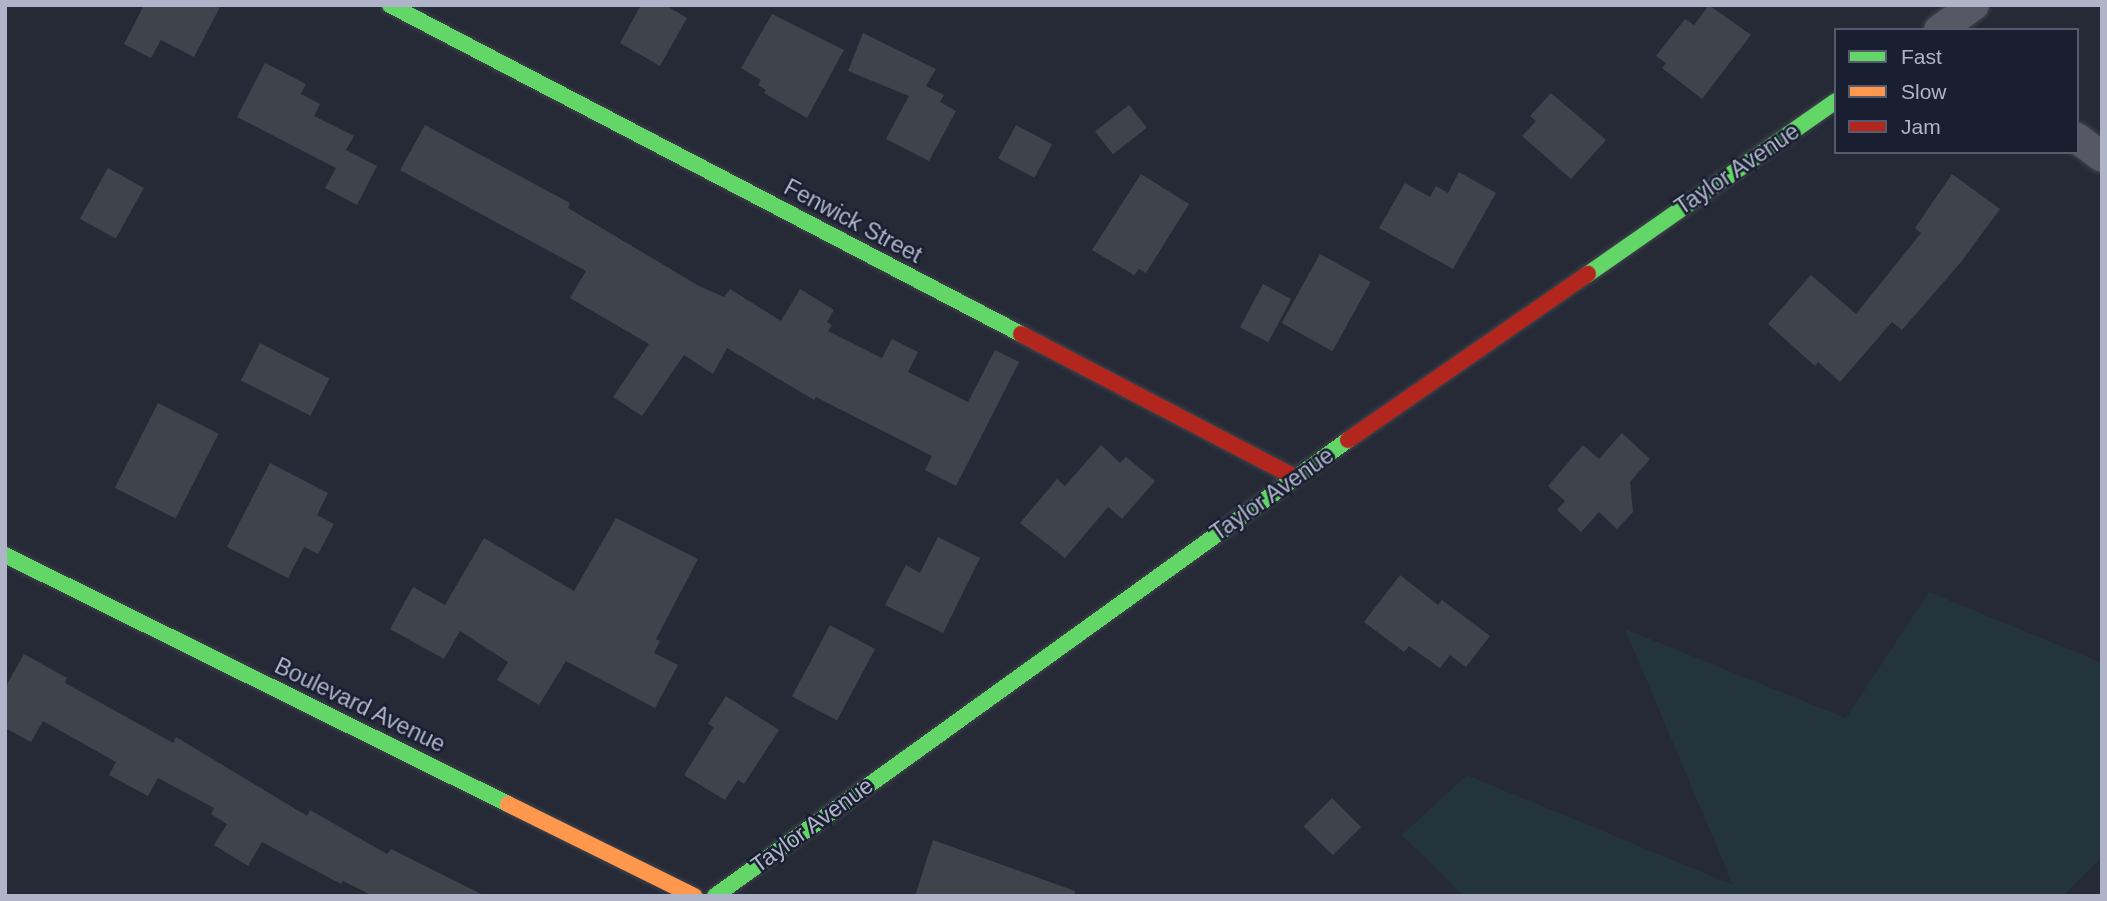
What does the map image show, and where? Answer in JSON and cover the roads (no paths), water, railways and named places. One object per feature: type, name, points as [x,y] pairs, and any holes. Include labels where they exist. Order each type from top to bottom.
[{"type":"street","name":"Fenwick Street","points":[[390,5],[1295,477]]},
{"type":"street","points":[[1942,28],[1974,5]]},
{"type":"street","name":"Taylor Avenue","points":[[715,896],[1295,477],[1834,102]]},
{"type":"street","points":[[2079,140],[2102,157]]},
{"type":"street","name":"Boulevard Avenue","points":[[5,555],[694,896]]}]
